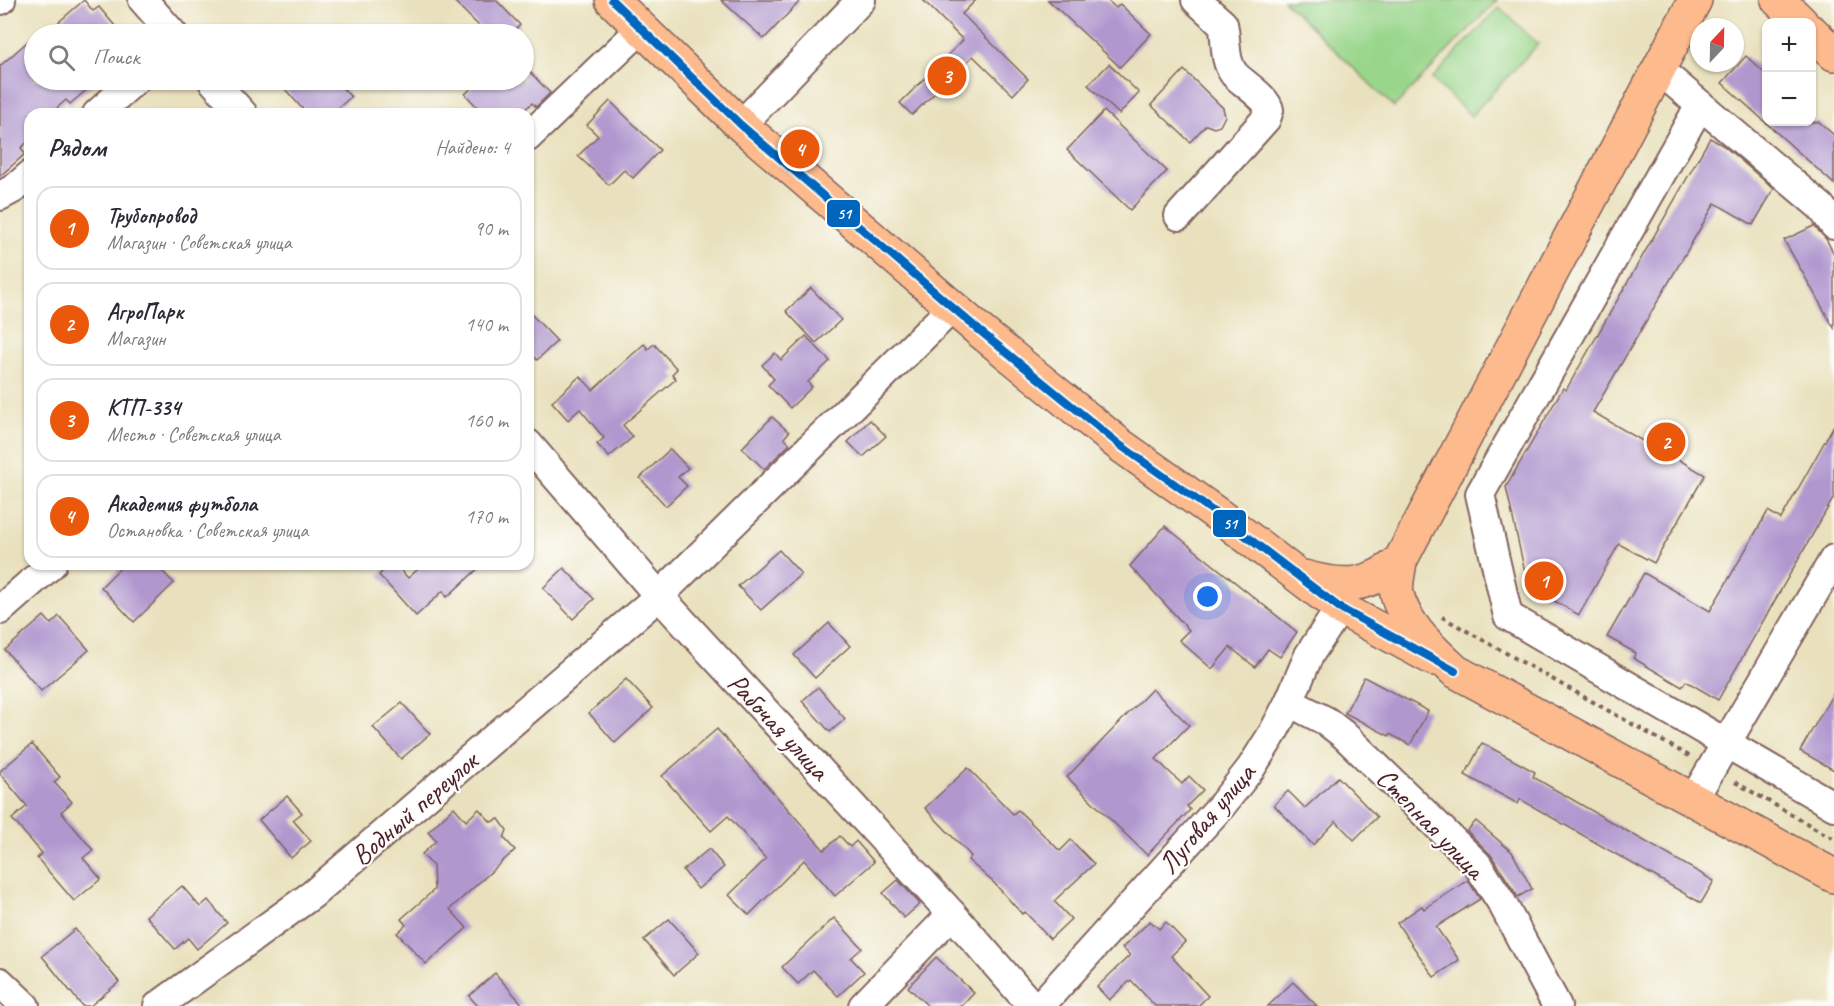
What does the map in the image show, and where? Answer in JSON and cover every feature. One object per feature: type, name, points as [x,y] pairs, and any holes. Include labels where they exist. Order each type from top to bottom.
[{"type":"main road","points":[[612,0],[741,125],[953,307],[1120,445],[1221,517],[1340,608],[1834,876]]},
{"type":"main road","points":[[1455,670],[1424,641],[1406,615],[1397,593],[1400,561],[1695,0]]},
{"type":"main road","points":[[1665,56],[1703,6],[1714,0]]},
{"type":"main road","points":[[1816,36],[1834,54]]},
{"type":"main road","points":[[1294,574],[1324,583],[1352,584],[1383,575],[1400,561]]},
{"type":"street","points":[[143,0],[164,24]]},
{"type":"street","points":[[741,125],[861,0]]},
{"type":"street","points":[[1179,216],[1266,119],[1269,110],[1265,102],[1230,68],[1222,24],[1197,0]]},
{"type":"street","points":[[534,131],[642,28]]},
{"type":"street","points":[[1665,56],[1700,105],[1821,207],[1834,225]]},
{"type":"street","points":[[104,108],[124,90]]},
{"type":"street","points":[[222,90],[238,108]]},
{"type":"street","points":[[1700,105],[1480,494],[1508,616],[1834,806]]},
{"type":"street","points":[[0,196],[15,188],[24,180]]},
{"type":"street","name":"Водный переулок","points":[[158,1006],[313,894],[659,596],[953,307]]},
{"type":"street","name":"Рабочая улица","points":[[534,451],[659,596],[952,914],[1032,1006]]},
{"type":"street","points":[[1693,800],[1834,559]]},
{"type":"street","points":[[0,610],[45,570]]},
{"type":"street","name":"Луговая улица","points":[[1040,1006],[1222,805],[1251,768],[1289,702],[1309,655],[1340,608]]},
{"type":"street","name":"Степная улица","points":[[1289,702],[1326,722],[1344,735],[1477,864],[1502,903],[1557,1006]]},
{"type":"street","points":[[863,1006],[952,914]]},
{"type":"street","points":[[0,982],[24,1006]]},
{"type":"path","points":[[1436,620],[1439,615],[1690,757]]},
{"type":"path","points":[[1735,782],[1834,839]]},
{"type":"green space","points":[[1283,0],[1497,0],[1394,107]]},
{"type":"green space","points":[[1499,7],[1538,44],[1471,116],[1432,79]]},
{"type":"building","points":[[84,0],[93,11],[99,7],[113,24],[56,24]]},
{"type":"building","points":[[453,0],[496,0],[519,24],[477,24]]},
{"type":"building","points":[[721,0],[801,0],[764,39]]},
{"type":"building","points":[[923,0],[976,0],[962,14],[1028,79],[1013,95],[973,56],[912,115],[900,103],[963,40]]},
{"type":"building","points":[[1048,0],[1107,0],[1116,8],[1120,4],[1151,34],[1120,67]]},
{"type":"building","points":[[24,45],[24,90],[86,90],[70,104],[66,100],[57,108],[24,108],[24,145],[21,148],[24,155],[0,176],[0,66]]},
{"type":"building","points":[[1746,56],[1762,70],[1762,119],[1722,83],[1732,72],[1744,72]]},
{"type":"building","points":[[1109,64],[1139,93],[1119,114],[1088,85]]},
{"type":"building","points":[[1184,70],[1223,108],[1225,116],[1220,126],[1214,128],[1206,125],[1190,142],[1151,105]]},
{"type":"building","points":[[534,76],[550,93],[536,107],[532,103],[527,108],[478,108],[465,94],[470,90],[534,90]]},
{"type":"building","points":[[286,90],[344,90],[351,97],[338,108],[302,108]]},
{"type":"building","points":[[610,101],[660,150],[633,178],[624,170],[609,185],[578,156],[598,136],[587,125]]},
{"type":"building","points":[[1104,111],[1167,171],[1130,210],[1067,150]]},
{"type":"building","points":[[1816,122],[1819,122],[1834,135],[1834,184],[1770,126],[1816,126]]},
{"type":"building","points":[[1710,138],[1724,146],[1774,189],[1753,225],[1715,203],[1593,412],[1705,475],[1654,563],[1619,544],[1579,615],[1528,586],[1506,487],[1563,388],[1566,390]]},
{"type":"building","points":[[1814,226],[1826,239],[1834,254],[1834,328],[1784,240]]},
{"type":"building","points":[[811,288],[841,320],[816,343],[786,311]]},
{"type":"building","points":[[534,317],[557,341],[537,360],[534,357]]},
{"type":"building","points":[[806,336],[830,361],[808,382],[812,387],[790,408],[768,385],[774,379],[762,365],[775,353],[781,360]]},
{"type":"building","points":[[644,344],[648,349],[654,344],[677,369],[672,374],[676,379],[623,425],[633,437],[609,457],[597,444],[604,438],[580,409],[568,420],[552,402],[580,376],[593,390]]},
{"type":"building","points":[[772,417],[789,432],[784,438],[790,444],[764,469],[742,448]]},
{"type":"building","points":[[870,420],[886,436],[863,457],[848,442]]},
{"type":"building","points":[[1834,425],[1834,497],[1718,700],[1686,681],[1682,687],[1633,658],[1636,653],[1607,637],[1644,573],[1710,611],[1768,511],[1781,519]]},
{"type":"building","points":[[670,449],[688,468],[678,477],[687,486],[666,506],[640,478]]},
{"type":"building","points":[[1165,526],[1297,632],[1280,657],[1268,649],[1255,667],[1230,647],[1212,669],[1179,640],[1189,630],[1130,566]]},
{"type":"building","points":[[779,550],[801,574],[761,610],[738,586]]},
{"type":"building","points":[[564,568],[594,599],[573,619],[543,588]]},
{"type":"building","points":[[118,570],[161,570],[174,583],[134,622],[101,587]]},
{"type":"building","points":[[384,570],[401,570],[408,578],[417,570],[476,570],[447,597],[443,591],[416,616],[379,575]]},
{"type":"building","points":[[44,616],[51,624],[59,616],[89,650],[41,691],[5,650]]},
{"type":"building","points":[[829,623],[850,646],[815,678],[794,655]]},
{"type":"building","points":[[1364,677],[1428,711],[1410,745],[1345,713]]},
{"type":"building","points":[[626,679],[653,708],[615,743],[589,713]]},
{"type":"building","points":[[818,687],[845,719],[830,732],[802,701]]},
{"type":"building","points":[[1152,689],[1189,725],[1156,759],[1182,784],[1189,776],[1203,790],[1187,806],[1190,810],[1147,855],[1067,777]]},
{"type":"building","points":[[1834,692],[1834,770],[1800,751]]},
{"type":"building","points":[[402,703],[430,734],[401,759],[373,727]]},
{"type":"building","points":[[717,729],[824,850],[840,836],[850,847],[856,841],[874,862],[835,896],[804,860],[749,915],[729,895],[766,859],[728,816],[711,831],[662,776]]},
{"type":"building","points":[[1482,743],[1535,772],[1533,777],[1714,881],[1701,903],[1520,799],[1518,804],[1465,775]]},
{"type":"building","points":[[32,744],[60,777],[54,782],[72,802],[61,812],[93,850],[83,858],[101,879],[74,901],[37,858],[42,853],[12,819],[27,806],[0,774],[0,771]]},
{"type":"building","points":[[968,768],[1013,814],[1018,810],[1060,851],[1071,840],[1094,864],[1054,901],[1071,919],[1050,939],[1025,912],[1022,914],[994,883],[968,860],[971,856],[925,808]]},
{"type":"building","points":[[1338,777],[1377,817],[1354,840],[1336,821],[1313,845],[1274,805],[1288,791],[1305,808]]},
{"type":"building","points":[[287,796],[302,813],[293,820],[311,841],[291,858],[259,820]]},
{"type":"building","points":[[454,807],[466,821],[479,809],[491,822],[499,819],[507,830],[504,838],[515,850],[450,909],[467,928],[426,964],[397,933],[406,925],[401,919],[434,890],[433,866],[422,854],[436,841],[428,832]]},
{"type":"building","points":[[1476,821],[1512,852],[1532,889],[1518,897],[1491,855],[1467,831]]},
{"type":"building","points":[[709,849],[724,867],[698,889],[683,870]]},
{"type":"building","points":[[898,880],[920,904],[904,918],[883,893]]},
{"type":"building","points":[[1468,880],[1480,899],[1436,927],[1459,960],[1434,977],[1397,923],[1422,906],[1424,909]]},
{"type":"building","points":[[182,886],[200,907],[208,900],[227,923],[197,949],[188,938],[175,949],[146,916]]},
{"type":"building","points":[[834,918],[862,948],[851,958],[864,972],[838,996],[813,970],[798,984],[782,967]]},
{"type":"building","points":[[669,919],[699,953],[674,975],[644,940]]},
{"type":"building","points":[[1150,921],[1159,929],[1166,922],[1185,942],[1171,956],[1208,996],[1198,1006],[1155,1006],[1131,980],[1109,1000],[1097,987],[1130,955],[1122,948]]},
{"type":"building","points":[[75,929],[119,982],[90,1006],[82,1006],[42,956]]},
{"type":"building","points":[[936,957],[974,993],[962,1006],[928,1006],[908,987]]},
{"type":"building","points":[[495,973],[524,1006],[478,1006],[469,996]]},
{"type":"building","points":[[1293,982],[1317,1006],[1268,1006]]},
{"type":"transit line","name":"51","points":[[612,0],[741,125],[980,331],[1120,445],[1221,517],[1340,608],[1455,671]]},
{"type":"place","name":"КТП-334","points":[[947,76]]},
{"type":"place","name":"Академия футбола","points":[[800,149]]},
{"type":"place","name":"АгроПарк","points":[[1666,442]]},
{"type":"place","name":"Трубопровод","points":[[1544,581]]}]
